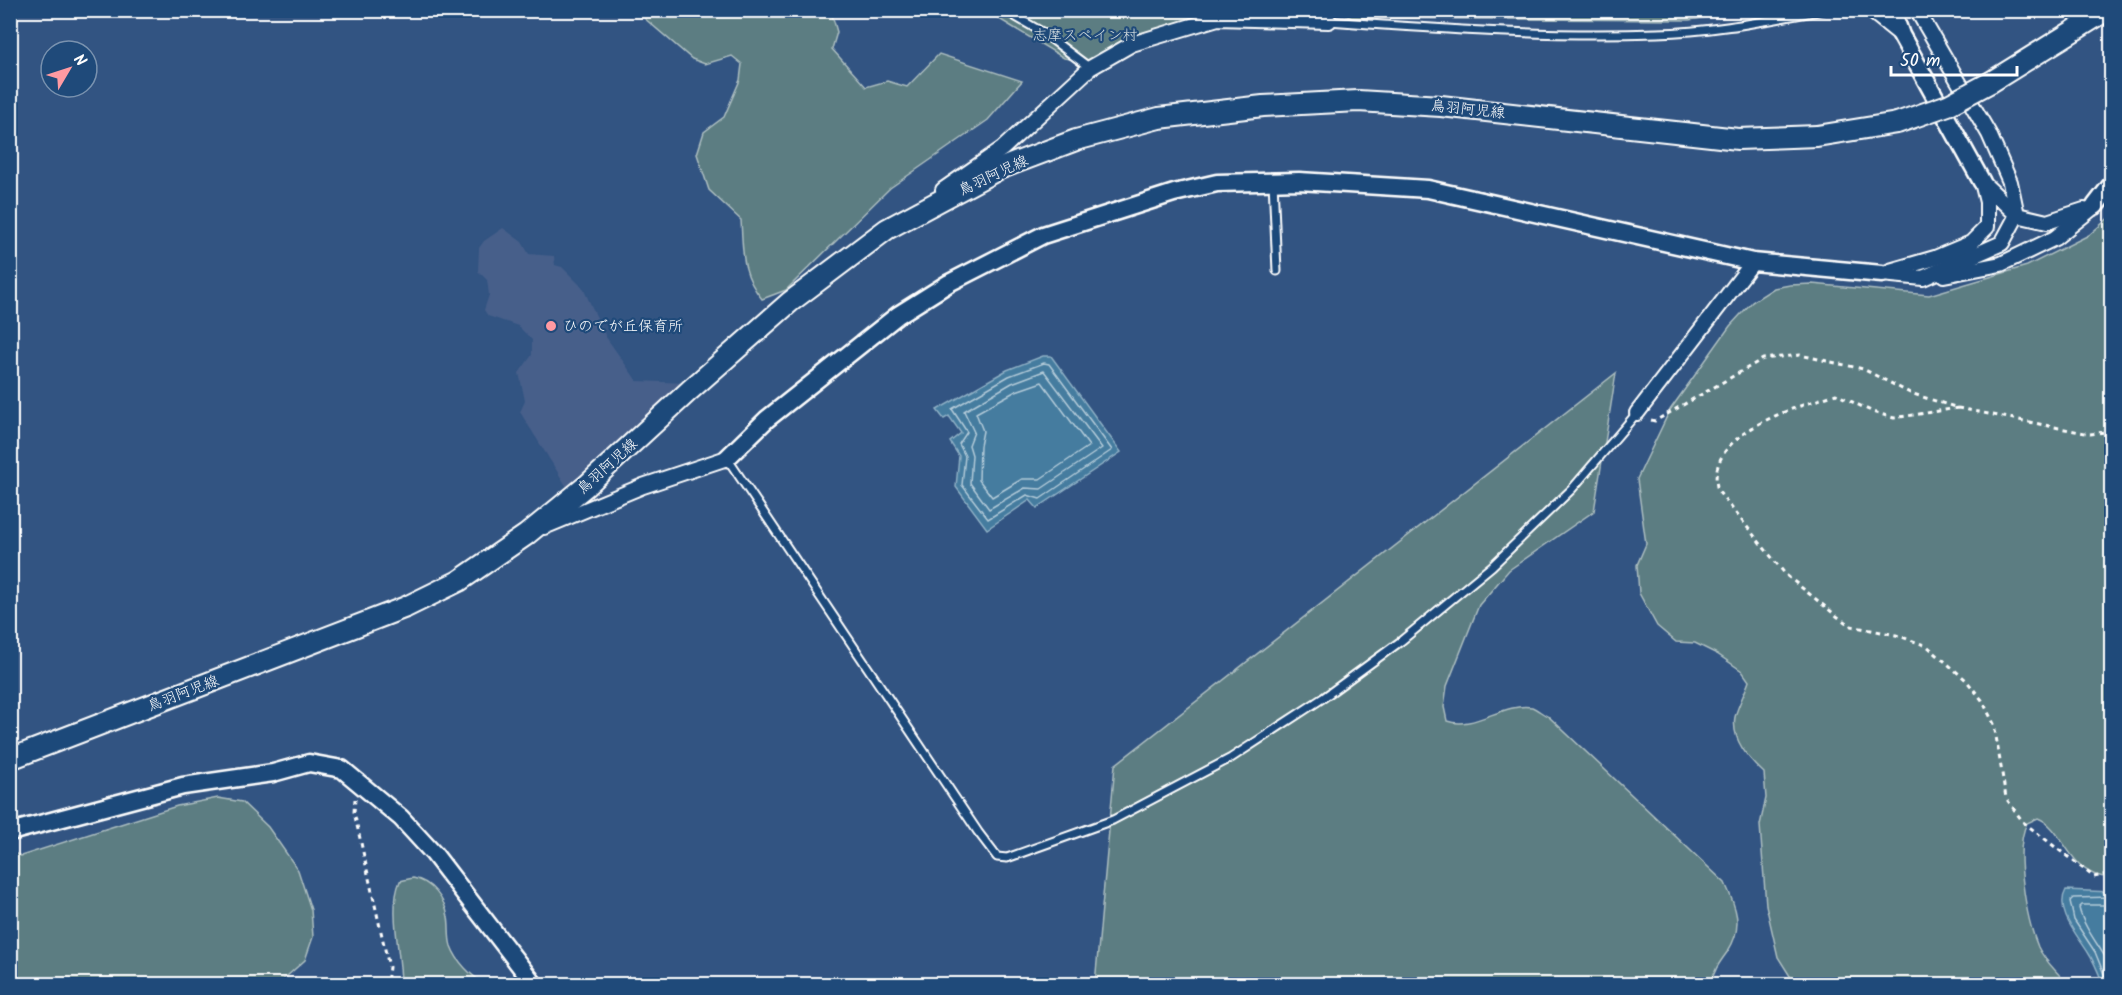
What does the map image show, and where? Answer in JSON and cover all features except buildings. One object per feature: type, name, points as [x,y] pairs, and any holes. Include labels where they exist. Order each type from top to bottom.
[{"type":"main road","name":"鳥羽阿児線","points":[[10,759],[406,607],[459,580],[526,535],[586,486],[790,302],[887,229],[999,169],[1076,140],[1160,118],[1252,107],[1358,101],[1442,106],[1738,140],[1817,136],[1897,123],[1948,105],[1991,82],[2107,10]]},
{"type":"street","points":[[1870,10],[1901,35]]},
{"type":"street","points":[[1882,274],[1935,258],[1971,243],[1987,227],[1987,202],[1982,182],[1901,35],[1892,10]]},
{"type":"street","points":[[1921,13],[1989,134],[2010,182],[2017,215],[2002,243],[1923,278]]},
{"type":"street","points":[[887,229],[1002,149],[1090,68],[1132,44],[1155,35],[1218,18],[1329,16]]},
{"type":"street","points":[[526,535],[643,486],[727,458],[767,419],[898,315],[949,283],[1008,252],[1054,231],[1174,193],[1217,183],[1273,181],[1360,183],[1428,189],[1753,261],[1923,278],[2001,264],[2055,238],[2095,206],[2112,184]]},
{"type":"street","points":[[1982,182],[2017,215],[2047,222],[2095,206]]},
{"type":"street","points":[[1637,413],[1753,261]]},
{"type":"street","points":[[10,832],[183,786],[273,773],[309,763],[342,769],[401,818],[434,854],[534,984]]},
{"type":"lane","points":[[1004,10],[1042,32],[1090,68]]},
{"type":"lane","points":[[1329,16],[1455,30],[1658,33],[1736,26],[1781,14],[1824,10]]},
{"type":"lane","points":[[1273,181],[1276,271]]},
{"type":"lane","points":[[727,458],[978,832],[997,857],[1007,858],[1113,820],[1231,758],[1323,698],[1401,641],[1492,566],[1572,489],[1637,413]]},
{"type":"path","points":[[1637,413],[1655,422],[1763,359],[1800,355],[1863,369],[1910,393],[1958,408],[2090,434],[2112,431]]},
{"type":"path","points":[[1958,408],[1894,418],[1873,412],[1836,394],[1791,410],[1732,442],[1716,466],[1715,480],[1718,491],[1786,575],[1838,617],[1851,626],[1896,635],[1920,643],[1953,666],[1982,700],[1994,724],[2006,798],[2023,822],[2094,878],[2112,873]]},
{"type":"path","points":[[356,779],[354,812],[383,934],[389,967],[387,984]]},
{"type":"path","points":[[10,961],[17,984]]},
{"type":"shaded area","points":[[503,228],[522,242],[529,254],[554,256],[555,265],[562,267],[583,288],[606,337],[637,381],[688,383],[570,492],[520,412],[525,401],[519,373],[532,355],[532,340],[518,326],[488,316],[484,310],[489,295],[487,280],[478,271],[479,248],[484,241]]},
{"type":"green space","points":[[636,11],[831,11],[837,32],[832,49],[866,87],[887,81],[907,87],[939,54],[1022,81],[988,120],[890,188],[786,290],[762,299],[750,280],[744,262],[741,220],[709,190],[697,154],[704,132],[724,117],[740,80],[742,64],[732,56],[705,64],[692,59]]},
{"type":"green space","name":"志摩スペイン村","points":[[986,11],[1209,11],[1088,62],[1064,58]]},
{"type":"green space","points":[[1231,11],[1747,11],[1689,20],[1352,18],[1339,12],[1316,18]]},
{"type":"green space","points":[[2111,216],[2111,877],[2097,875],[2086,870],[2077,862],[2047,823],[2038,818],[2027,823],[2021,850],[2026,903],[2038,947],[2067,984],[1795,984],[1778,957],[1766,905],[1760,825],[1766,798],[1764,773],[1742,748],[1734,725],[1736,712],[1749,681],[1742,671],[1717,654],[1695,643],[1676,642],[1657,626],[1639,593],[1637,565],[1646,544],[1637,479],[1670,410],[1730,326],[1752,302],[1774,288],[1812,284],[1929,295],[2027,266],[2089,235]]},
{"type":"green space","points":[[1616,373],[1594,511],[1509,570],[1479,605],[1447,686],[1444,707],[1447,721],[1457,723],[1478,720],[1510,708],[1521,707],[1532,707],[1549,717],[1725,883],[1737,917],[1736,933],[1715,971],[1711,984],[1476,984],[1472,982],[1460,984],[1095,984],[1115,765]]},
{"type":"green space","points":[[218,798],[242,802],[268,827],[298,870],[311,910],[313,937],[305,960],[278,984],[11,984],[11,852],[21,856],[177,806]]},
{"type":"green space","points":[[413,878],[426,883],[436,892],[446,910],[450,943],[457,958],[465,968],[485,984],[401,984],[395,904],[400,881]]},
{"type":"water","points":[[1043,356],[1051,356],[1121,452],[1037,508],[1030,500],[987,529],[956,487],[959,456],[950,442],[961,433],[949,416],[944,419],[937,410],[1007,370]]},
{"type":"water","points":[[2066,890],[2111,892],[2111,984],[2103,984],[2091,957],[2069,924],[2063,906]]},
{"type":"place","name":"ひのでが丘保育所","points":[[551,326]]}]
